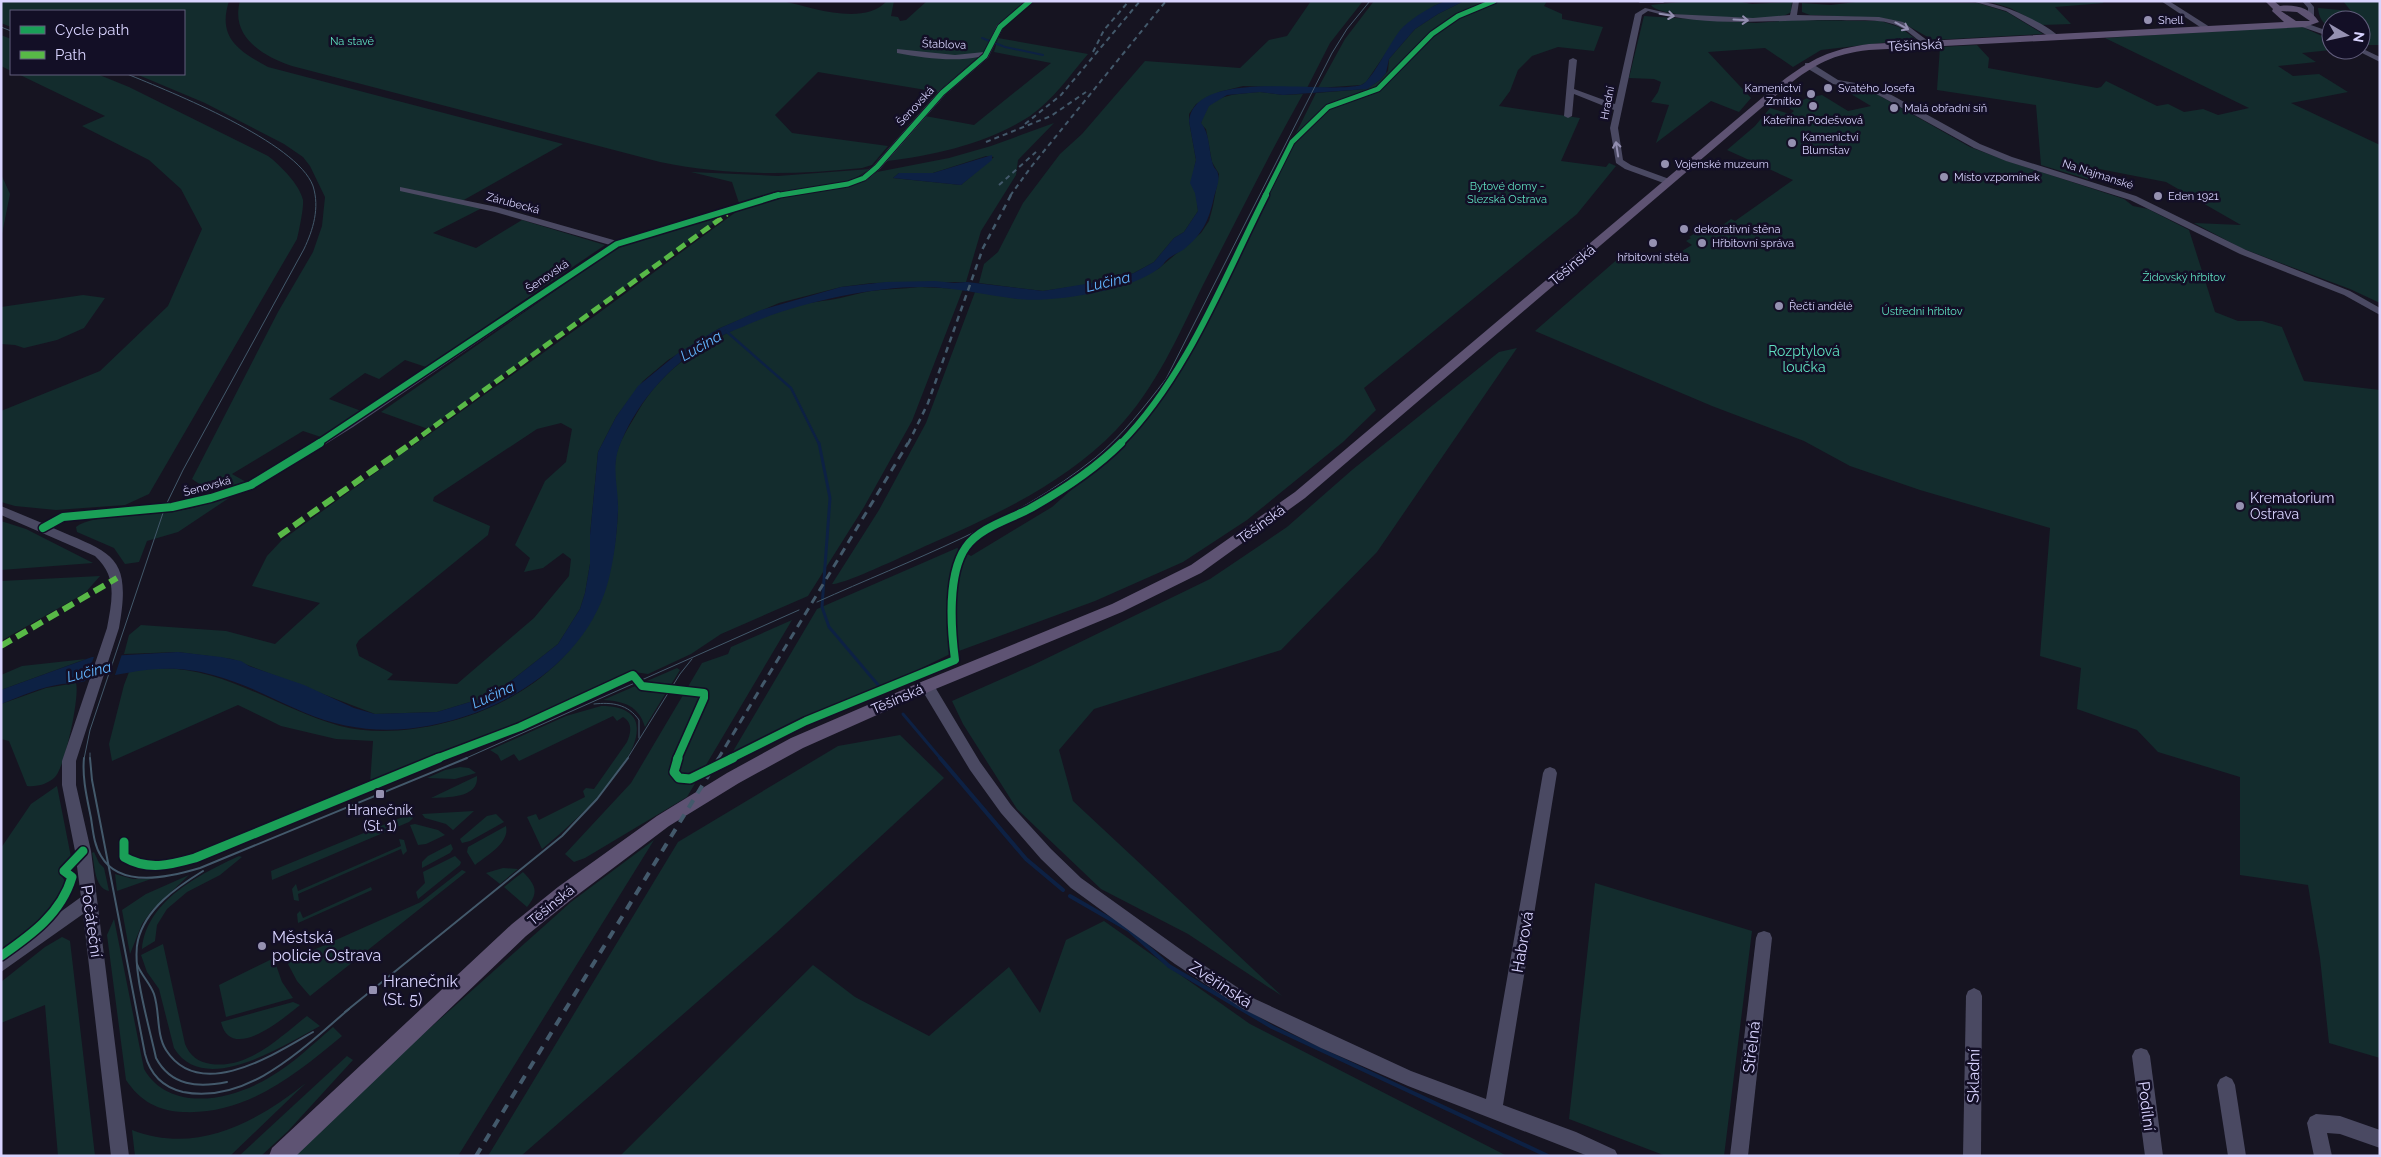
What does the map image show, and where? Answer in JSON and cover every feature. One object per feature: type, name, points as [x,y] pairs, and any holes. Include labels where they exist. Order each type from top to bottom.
[{"type":"main road","points":[[2269,1],[2294,9],[2307,22]]},
{"type":"main road","points":[[2277,5],[2277,13],[2285,19],[2307,22]]},
{"type":"main road","name":"Těšínská","points":[[2268,25],[2285,19]]},
{"type":"main road","name":"Těšínská","points":[[280,1156],[520,930],[565,893],[663,821],[733,778],[797,743],[927,686],[1118,608],[1196,569],[1300,495],[1808,65],[1824,55],[1841,50],[1928,44],[2307,22]]},
{"type":"street","name":"Šenovská","points":[[43,528],[62,517],[172,506],[211,498],[251,485],[349,425],[616,244],[781,194],[839,185],[864,178],[942,93],[991,46],[1000,27],[1030,1]]},
{"type":"street","points":[[1640,1],[1662,14],[1692,17],[1764,21],[1793,17],[1889,21],[1900,24],[1928,44]]},
{"type":"street","points":[[1647,5],[1662,1]]},
{"type":"street","points":[[1793,17],[1796,1]]},
{"type":"street","points":[[1975,1],[2008,10],[2056,37]]},
{"type":"street","points":[[2164,1],[2209,29]]},
{"type":"street","points":[[2294,9],[2305,9],[2307,3],[2312,8],[2307,22],[2321,30]]},
{"type":"street","name":"Hradní","points":[[1647,5],[1639,14],[1614,128],[1619,161],[1628,167],[1669,182]]},
{"type":"street","name":"Štablova","points":[[900,51],[931,57],[978,56],[991,46]]},
{"type":"street","points":[[1568,116],[1573,60]]},
{"type":"street","name":"Na Najmanské","points":[[1808,65],[1838,83],[1865,87],[1885,95],[1977,146],[2009,159],[2132,198],[2243,252],[2347,293],[2380,312]]},
{"type":"street","points":[[1570,90],[1617,108]]},
{"type":"street","name":"Zárubecká","points":[[403,189],[479,206],[616,244]]},
{"type":"street","points":[[1,510],[43,528]]},
{"type":"street","name":"Počáteční","points":[[43,528],[92,549],[106,558],[117,578],[117,606],[107,644],[69,761],[68,785],[83,851],[120,1156]]},
{"type":"street","name":"Zvěřinská","points":[[927,686],[975,766],[1006,809],[1046,854],[1076,883],[1181,958],[1249,1004],[1326,1042],[1493,1111],[1576,1141],[1608,1156]]},
{"type":"street","name":"Habrová","points":[[1493,1111],[1550,773]]},
{"type":"street","points":[[1,965],[89,900]]},
{"type":"street","name":"Střelná","points":[[1739,1156],[1764,938]]},
{"type":"street","name":"Skladní","points":[[1972,1156],[1974,996]]},
{"type":"street","name":"Podílní","points":[[2141,1056],[2154,1156]]},
{"type":"street","points":[[2226,1085],[2237,1156]]},
{"type":"street","points":[[2322,1156],[2316,1123],[2340,1125],[2380,1138]]},
{"type":"green space","points":[[1,1],[229,1],[226,14],[228,34],[240,49],[268,67],[563,144],[462,201],[484,207],[433,233],[476,248],[522,220],[605,245],[426,367],[405,360],[379,379],[365,373],[329,399],[364,412],[324,438],[303,431],[232,474],[246,482],[210,491],[192,479],[278,312],[313,252],[322,226],[325,197],[310,166],[303,157],[284,144],[205,103],[138,75],[185,75],[185,10],[10,10],[10,27],[1,23]]},
{"type":"green space","name":"Na stavě","points":[[240,1],[782,1],[836,13],[851,14],[864,13],[877,9],[887,1],[894,1],[891,16],[898,17],[900,21],[906,20],[927,1],[1027,1],[1000,23],[984,52],[938,92],[818,72],[775,115],[792,133],[888,146],[872,165],[862,168],[812,172],[761,173],[710,170],[660,162],[292,66],[260,51],[244,35],[238,14]]},
{"type":"green space","points":[[1311,1],[1363,1],[1330,43],[1307,88],[1243,86],[1219,92],[1196,104],[1189,114],[1189,121],[1196,160],[1194,169],[1198,211],[1184,232],[1174,238],[1154,262],[1134,273],[1110,281],[1043,291],[979,283],[984,264],[998,252],[1023,203],[1060,154],[1082,134],[1145,61],[1240,68],[1269,40],[1287,36]]},
{"type":"green space","points":[[1374,1],[1445,1],[1434,6],[1403,28],[1366,82],[1361,85],[1318,88],[1345,39]]},
{"type":"green space","name":"Bytové domy - Slezská Ostrava","points":[[1464,1],[1547,1],[1544,6],[1562,14],[1562,19],[1603,27],[1594,51],[1558,47],[1532,56],[1518,70],[1510,91],[1499,106],[1580,118],[1561,161],[1606,167],[1609,163],[1616,166],[1577,214],[1364,388],[1376,410],[1343,442],[1247,520],[1183,562],[1095,601],[948,655],[725,765],[817,609],[957,548],[971,556],[1052,507],[1131,437],[1151,414],[1176,374],[1316,93],[1366,89],[1380,80],[1388,71],[1389,59],[1415,29],[1438,14]]},
{"type":"green space","points":[[1691,1],[1736,1],[1752,4],[1792,2],[1791,12],[1772,19],[1686,15],[1670,13],[1651,5]]},
{"type":"green space","points":[[1864,1],[1978,3],[2007,12],[2043,34],[1933,40],[1903,23],[1883,18],[1810,15],[1802,12],[1802,3],[1831,5]]},
{"type":"green space","points":[[1987,1],[2101,1],[2104,3],[2055,7],[2071,24],[2042,25],[2010,8]]},
{"type":"green space","points":[[2343,1],[2380,1],[2380,45],[2371,45],[2371,10],[2350,10]]},
{"type":"green space","points":[[2318,8],[2340,10],[2321,10],[2321,19]]},
{"type":"green space","points":[[1644,16],[1756,23],[1790,20],[1881,21],[1899,27],[1916,39],[1821,50],[1793,67],[1765,48],[1708,52],[1751,98],[1739,112],[1711,101],[1656,143],[1669,105],[1651,102],[1658,92],[1661,82],[1654,79],[1629,78]]},
{"type":"green space","points":[[2300,26],[2321,35],[2321,51],[2302,53],[2316,62],[2278,66],[2293,76],[2319,74],[2348,92],[2291,103],[2380,145],[2380,303],[2350,289],[2241,248],[2194,223],[2241,225],[2166,182],[2089,167],[2090,180],[2041,165],[2036,105],[1937,90],[1940,47],[1977,45],[1989,58],[1988,68],[2097,88],[2101,87],[2106,81],[2157,106],[2168,104],[2184,112],[2203,109],[2218,115],[2249,108],[2105,38]]},
{"type":"green space","points":[[1,35],[10,39],[10,70],[1,66]]},
{"type":"green space","points":[[998,38],[1088,54],[1046,103],[1030,116],[1014,125],[979,141],[943,151],[887,161],[925,116],[974,125],[1051,63],[994,52]]},
{"type":"green space","points":[[20,75],[99,75],[129,87],[268,156],[284,170],[301,194],[303,200],[302,213],[297,239],[149,494],[125,505],[56,510],[15,506],[1,502],[1,411],[100,371],[168,306],[202,229],[181,189],[149,160],[82,126],[105,116]]},
{"type":"green space","name":"Ústřední hřbitov","points":[[1852,89],[1857,92],[1873,92],[1970,147],[2124,199],[2133,206],[2148,209],[2189,230],[2215,312],[2238,321],[2262,321],[2282,327],[2304,381],[2380,390],[2380,1058],[2329,1043],[2320,958],[2308,885],[2240,875],[2240,777],[2158,752],[2137,730],[2077,709],[2081,668],[2040,656],[2050,528],[1920,490],[1850,466],[1804,441],[1712,406],[1535,331],[1620,257],[1662,263],[1692,245],[1686,241],[1691,238],[1689,237],[1697,232],[1710,234],[1731,219],[1735,221],[1793,180],[1727,150],[1755,126],[1770,108],[1790,114],[1794,111],[1789,108],[1807,98],[1822,95],[1848,111],[1871,106],[1846,91]]},
{"type":"green space","points":[[1260,92],[1283,95],[1303,94],[1252,189],[1165,361],[1155,379],[1130,414],[1096,449],[1075,466],[1029,496],[880,567],[832,584],[879,510],[926,423],[975,292],[1019,299],[1066,297],[1111,289],[1158,269],[1201,233],[1209,221],[1219,174],[1212,162],[1206,129],[1201,124],[1203,114],[1214,101],[1232,95]]},
{"type":"green space","points":[[1054,123],[1018,160],[1016,175],[981,231],[966,282],[872,283],[841,287],[779,303],[718,329],[668,360],[643,381],[616,417],[598,452],[590,535],[590,564],[580,609],[558,644],[493,695],[437,712],[375,714],[232,659],[178,652],[124,654],[129,635],[141,625],[226,631],[275,644],[320,603],[252,586],[267,556],[282,540],[596,315],[740,209],[781,197],[852,186],[877,172],[949,158],[991,146]],"holes":[[[986,156],[994,157],[961,185],[893,178],[899,173],[933,173]],[[561,423],[572,429],[566,462],[545,481],[515,545],[530,558],[524,572],[543,568],[563,553],[571,559],[569,576],[534,618],[457,684],[387,680],[393,674],[359,656],[356,645],[359,640],[488,535],[490,526],[433,501],[434,497],[537,429]]]},
{"type":"green space","points":[[870,169],[854,179],[858,180],[810,189],[740,206],[732,182],[691,172],[778,176]]},
{"type":"green space","points":[[1,174],[10,194],[1,239]]},
{"type":"green space","points":[[728,213],[428,429],[381,412],[618,247]]},
{"type":"green space","points":[[919,287],[963,289],[912,421],[864,507],[808,596],[721,634],[691,654],[648,674],[634,672],[516,726],[370,784],[373,741],[336,739],[281,726],[238,705],[112,761],[109,744],[129,672],[158,668],[186,670],[212,676],[314,717],[340,726],[360,730],[402,730],[445,723],[466,717],[504,701],[531,685],[555,666],[574,645],[590,622],[610,569],[615,540],[618,501],[614,479],[617,450],[651,392],[668,374],[687,357],[709,343],[756,320],[780,311],[804,304],[871,291]]},
{"type":"green space","points":[[83,295],[105,298],[84,328],[57,340],[24,348],[1,344],[1,307]]},
{"type":"green space","points":[[1517,348],[1377,552],[1281,650],[1094,709],[1059,750],[1073,801],[1282,996],[1188,934],[1101,889],[1017,809],[963,724],[952,701],[1033,665],[1210,579],[1287,527],[1352,470],[1499,352]]},
{"type":"green space","points":[[232,496],[178,532],[147,541],[139,562],[125,564],[114,548],[77,532],[76,527],[84,522],[96,519],[172,512],[202,506]]},
{"type":"green space","points":[[1,521],[26,529],[93,563],[1,570]]},
{"type":"green space","points":[[100,576],[85,593],[1,641],[1,581]]},
{"type":"green space","points":[[792,620],[687,797],[585,858],[574,862],[565,854],[631,783],[702,663],[728,654],[731,647]]},
{"type":"green space","points":[[86,659],[1,690],[1,675],[22,666]]},
{"type":"green space","points":[[677,668],[680,670],[645,727],[635,709],[624,703],[603,700]]},
{"type":"green space","points":[[76,683],[74,716],[59,771],[55,777],[46,783],[27,786],[9,741],[1,739],[1,704],[46,688]]},
{"type":"green space","points":[[601,706],[625,710],[635,720],[636,735],[630,753],[604,790],[542,849],[527,817],[536,814],[539,820],[585,797],[583,791],[586,788],[594,789],[627,742],[630,725],[623,717],[617,721],[613,716],[519,761],[514,754],[501,761],[498,755],[490,750],[566,716]]},
{"type":"green space","points":[[900,735],[944,778],[776,933],[521,1156],[488,1156],[678,842],[838,746]]},
{"type":"green space","points":[[460,767],[469,768],[476,773],[455,779],[427,778],[445,770]]},
{"type":"green space","points":[[477,776],[476,784],[467,793],[453,797],[431,798]]},
{"type":"green space","points":[[57,786],[71,857],[59,871],[68,887],[48,915],[1,950],[1,848],[31,804]]},
{"type":"green space","points":[[474,811],[453,830],[446,824],[425,818],[422,814]]},
{"type":"green space","points":[[413,814],[413,818],[409,822],[272,880],[271,871]]},
{"type":"green space","points":[[496,814],[504,822],[470,841],[462,843],[460,839],[487,816]]},
{"type":"green space","points":[[415,824],[438,830],[445,835],[426,844],[418,845],[410,825]]},
{"type":"green space","points":[[506,826],[505,838],[497,848],[475,865],[467,852],[468,847]]},
{"type":"green space","points":[[399,839],[404,840],[407,851],[403,855],[401,849],[298,894],[299,901],[294,900],[292,889],[296,884],[298,891],[401,846]]},
{"type":"green space","points":[[654,840],[458,1156],[295,1156],[402,1053],[571,902]]},
{"type":"green space","points":[[451,844],[453,849],[450,853],[422,868],[422,862],[428,856]]},
{"type":"green space","points":[[94,852],[99,863],[104,868],[109,891],[104,889],[98,881],[92,853]]},
{"type":"green space","points":[[239,856],[242,857],[220,875],[187,892],[167,909],[157,925],[155,941],[142,949],[146,932],[153,917],[164,903],[192,881]]},
{"type":"green space","points":[[455,856],[461,862],[460,865],[418,899],[416,892],[425,883],[423,872]]},
{"type":"green space","points":[[503,868],[518,869],[500,884],[486,873]]},
{"type":"green space","points":[[462,870],[466,872],[310,996],[297,981],[288,964],[291,960],[421,902]]},
{"type":"green space","points":[[523,872],[531,881],[534,889],[533,897],[527,907],[504,887]]},
{"type":"green space","points":[[115,874],[133,879],[151,879],[117,891]]},
{"type":"green space","points":[[189,875],[152,910],[142,924],[130,954],[122,910],[146,894]]},
{"type":"green space","points":[[1595,883],[1752,931],[1724,1156],[1666,1156],[1569,1119]]},
{"type":"green space","points":[[371,887],[372,890],[298,923],[297,914],[300,911],[303,918]]},
{"type":"green space","points":[[114,919],[144,1069],[155,1083],[169,1092],[186,1097],[203,1098],[238,1092],[255,1085],[287,1066],[333,1027],[342,1036],[288,1078],[249,1099],[228,1107],[206,1111],[183,1112],[166,1110],[150,1104],[137,1094],[126,1080],[107,935]]},
{"type":"green space","points":[[1104,921],[1250,1024],[1507,1156],[620,1156],[813,965],[855,997],[929,1036],[1009,967],[1040,1013],[1066,940]]},
{"type":"green space","points":[[62,937],[70,941],[95,1156],[58,1156],[45,1005],[1,1023],[1,982],[45,947]]},
{"type":"green space","points":[[163,944],[185,1044],[189,1052],[198,1060],[211,1064],[225,1064],[251,1057],[275,1042],[307,1016],[320,1026],[245,1063],[224,1068],[204,1068],[187,1062],[174,1048],[159,989],[147,972],[141,955]]},
{"type":"green space","points":[[272,959],[275,962],[282,982],[293,998],[226,1017],[219,985]]},
{"type":"green space","points":[[293,1002],[300,1005],[271,1027],[259,1034],[246,1038],[235,1039],[227,1034],[221,1022]]},
{"type":"green space","points":[[347,1056],[353,1060],[288,1131],[261,1156],[239,1156]]},
{"type":"green space","points":[[306,1083],[230,1156],[135,1156],[132,1130],[156,1137],[179,1139],[202,1137],[246,1122],[287,1098]]},
{"type":"water","name":"Lučina","points":[[1445,1],[1464,1],[1438,14],[1415,29],[1389,59],[1386,73],[1367,89],[1283,95],[1260,92],[1227,95],[1209,106],[1201,123],[1208,139],[1212,162],[1218,172],[1218,179],[1207,220],[1190,244],[1169,258],[1160,268],[1145,277],[1129,284],[1090,294],[1032,300],[934,287],[901,288],[857,293],[811,303],[768,316],[710,341],[699,348],[674,368],[651,392],[633,418],[619,447],[615,471],[618,511],[614,556],[600,605],[574,646],[557,663],[539,679],[497,704],[453,720],[431,725],[410,729],[367,729],[325,720],[225,678],[196,671],[164,669],[54,685],[1,704],[1,690],[92,657],[178,652],[241,661],[249,666],[304,685],[354,708],[375,714],[437,712],[493,695],[558,644],[580,609],[590,564],[590,535],[598,452],[616,417],[638,386],[677,354],[718,329],[761,310],[841,287],[886,282],[935,281],[967,282],[1043,291],[1110,280],[1134,273],[1154,262],[1174,238],[1184,232],[1198,211],[1195,193],[1190,183],[1196,160],[1189,121],[1197,104],[1213,94],[1236,89],[1263,86],[1343,87],[1361,85],[1371,76],[1403,27],[1423,12]]},
{"type":"water","points":[[992,155],[992,160],[961,185],[893,178],[899,173],[933,173]]},
{"type":"pier","points":[[123,651],[114,678],[84,684],[95,654]]},
{"type":"waterway","points":[[982,38],[1005,47],[1043,55]]},
{"type":"waterway","name":"Lučina","points":[[726,331],[791,388],[819,444]]},
{"type":"waterway","points":[[819,443],[830,498],[822,607],[829,627],[879,686]]},
{"type":"waterway","points":[[903,714],[941,759]]},
{"type":"waterway","points":[[940,758],[1026,859],[1063,890]]},
{"type":"waterway","points":[[1070,896],[1129,930],[1169,966],[1272,1027],[1548,1156]]},
{"type":"tram line","points":[[817,602],[961,539],[1030,502],[1095,458],[1124,430],[1166,379],[1332,53],[1347,29],[1370,1]]},
{"type":"tram line","points":[[1,27],[10,31]]},
{"type":"tram line","points":[[84,759],[90,730],[165,507],[183,470],[304,249],[313,227],[316,211],[313,186],[302,169],[283,152],[230,120],[129,75]]},
{"type":"tram line","points":[[464,759],[799,610]]},
{"type":"tram line","points":[[627,759],[680,674],[692,659]]},
{"type":"tram line","points":[[594,704],[607,703],[619,705],[630,710],[639,720],[639,738]]},
{"type":"tram line","points":[[90,753],[90,758]]},
{"type":"tram line","points":[[90,758],[92,780],[109,865]]},
{"type":"tram line","points":[[109,865],[120,873],[146,878],[175,875],[200,868],[467,758]]},
{"type":"tram line","points":[[345,1012],[562,836],[597,799],[628,758]]},
{"type":"tram line","points":[[84,759],[85,788],[94,838],[101,856],[109,865]]},
{"type":"tram line","points":[[109,865],[145,1054],[150,1068],[158,1079],[169,1087],[183,1092],[207,1094],[230,1090],[252,1081],[274,1070],[349,1009]]},
{"type":"tram line","points":[[137,964],[138,940],[142,929],[155,908],[173,891],[203,871]]},
{"type":"tram line","points":[[137,964],[154,994],[159,1030],[166,1050],[181,1065],[198,1073],[217,1073],[238,1069],[279,1052],[313,1032]]},
{"type":"tram line","points":[[137,964],[142,998],[156,1058],[162,1067],[169,1074],[186,1083],[206,1085],[227,1082]]},
{"type":"railway","points":[[1093,52],[1104,30],[1129,1]]},
{"type":"railway","points":[[1025,124],[1061,95],[1140,1]]},
{"type":"railway","points":[[1010,196],[1031,167],[1166,1]]},
{"type":"railway","points":[[986,142],[1051,116],[1086,92]]},
{"type":"railway","points":[[999,185],[1036,152]]},
{"type":"railway","points":[[908,444],[928,403],[983,248],[1011,195]]},
{"type":"railway","points":[[718,759],[908,443]]},
{"type":"railway","points":[[476,1156],[719,758]]},
{"type":"marked path","points":[[279,536],[393,457],[727,214]]},
{"type":"marked path","points":[[1,646],[117,578]]},
{"type":"cycle path","points":[[43,528],[63,517],[172,507],[211,498],[251,485],[349,425],[617,244],[781,194],[848,184],[864,178],[877,167],[942,93],[985,56],[1000,27],[1030,1]]},
{"type":"cycle path","points":[[124,842],[124,857],[141,865],[150,867],[168,865],[195,858],[450,753],[520,727],[633,675],[642,686],[704,693],[704,698],[674,766],[674,772],[679,778],[690,779],[806,721],[955,660],[952,634],[952,603],[956,572],[965,548],[982,533],[1033,507],[1079,478],[1115,449],[1146,416],[1160,398],[1185,358],[1292,142],[1328,107],[1378,89],[1384,85],[1421,44],[1444,25],[1458,16],[1494,1]]},
{"type":"cycle path","points":[[1,956],[34,932],[54,913],[62,902],[72,877],[64,871],[83,851]]},
{"type":"place","name":"Shell","points":[[2148,20]]},
{"type":"place","name":"Svatého Josefa","points":[[1828,88]]},
{"type":"place","name":"Kamenictví Zmítko","points":[[1811,94]]},
{"type":"place","name":"Kateřina Podešvová","points":[[1813,106]]},
{"type":"place","name":"Malá obřadní síň","points":[[1894,108]]},
{"type":"place","name":"Kamenictví Blumstav","points":[[1792,143]]},
{"type":"place","name":"Vojenské muzeum","points":[[1665,164]]},
{"type":"place","name":"Místo vzpomínek","points":[[1944,177]]},
{"type":"place","name":"Eden 1921","points":[[2158,196]]},
{"type":"place","name":"dekorativní stěna","points":[[1684,229]]},
{"type":"place","name":"hřbitovní stéla","points":[[1653,243]]},
{"type":"place","name":"Hřbitovní správa","points":[[1702,243]]},
{"type":"place","name":"Řečtí andělé","points":[[1779,306]]},
{"type":"place","name":"Krematorium Ostrava","points":[[2240,506]]},
{"type":"place","name":"Hranečník (St. 1)","points":[[380,794]]},
{"type":"place","name":"Městská policie Ostrava","points":[[262,946]]},
{"type":"place","name":"Hranečník (St. 5)","points":[[373,990]]},
{"type":"park label","name":"Židovský hřbitov","points":[[2184,277]]},
{"type":"park label","name":"Rozptylová loučka","points":[[1804,360]]}]
